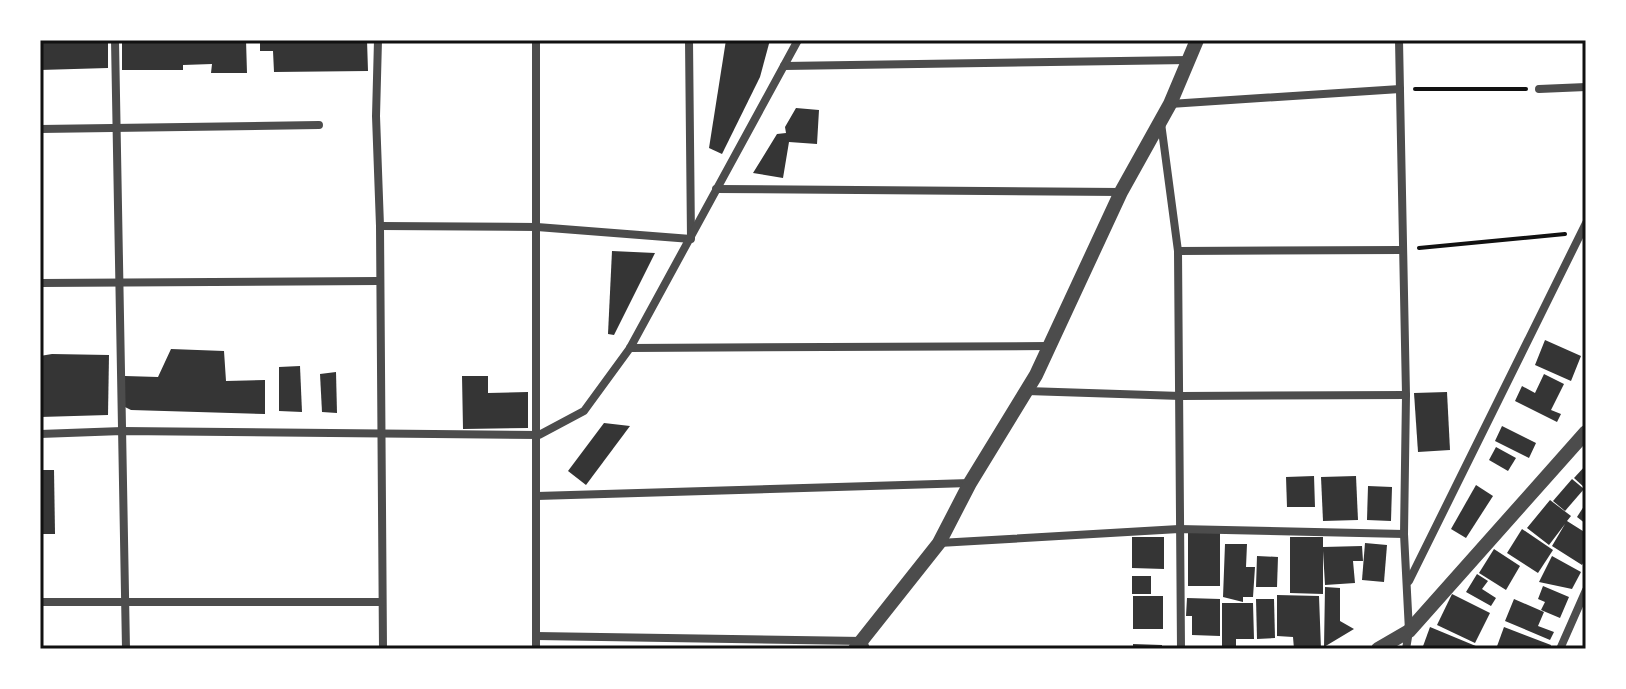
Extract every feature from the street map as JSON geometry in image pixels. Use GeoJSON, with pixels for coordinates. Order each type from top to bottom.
{"type":"FeatureCollection","features":[{"type":"Feature","properties":{"kind":"street"},"geometry":{"type":"LineString","coordinates":[[115,40],[126,649]]}},
{"type":"Feature","properties":{"kind":"street"},"geometry":{"type":"LineString","coordinates":[[378,40],[376,116],[380,226],[383,649]]}},
{"type":"Feature","properties":{"kind":"street"},"geometry":{"type":"LineString","coordinates":[[536,40],[539,435],[536,649]]}},
{"type":"Feature","properties":{"kind":"street"},"geometry":{"type":"LineString","coordinates":[[689,40],[691,239]]}},
{"type":"Feature","properties":{"kind":"street"},"geometry":{"type":"LineString","coordinates":[[40,434],[122,431],[539,435],[584,411],[630,348],[798,40]]}},
{"type":"Feature","properties":{"kind":"street"},"geometry":{"type":"LineString","coordinates":[[536,636],[861,646],[939,543],[970,483],[1027,391],[1121,192],[1170,104],[1197,40]]}},
{"type":"Feature","properties":{"kind":"street"},"geometry":{"type":"LineString","coordinates":[[1399,40],[1406,395],[1404,534],[1409,631],[1406,649]]}},
{"type":"Feature","properties":{"kind":"street"},"geometry":{"type":"LineString","coordinates":[[784,66],[1189,60]]}},
{"type":"Feature","properties":{"kind":"street"},"geometry":{"type":"LineString","coordinates":[[1539,89],[1586,87]]}},
{"type":"Feature","properties":{"kind":"street"},"geometry":{"type":"LineString","coordinates":[[1170,104],[1400,89]]}},
{"type":"Feature","properties":{"kind":"street"},"geometry":{"type":"LineString","coordinates":[[1160,118],[1178,251],[1181,649]]}},
{"type":"Feature","properties":{"kind":"street"},"geometry":{"type":"LineString","coordinates":[[40,129],[319,125]]}},
{"type":"Feature","properties":{"kind":"street"},"geometry":{"type":"LineString","coordinates":[[716,189],[1121,192]]}},
{"type":"Feature","properties":{"kind":"street"},"geometry":{"type":"LineString","coordinates":[[1408,582],[1586,223]]}},
{"type":"Feature","properties":{"kind":"street"},"geometry":{"type":"LineString","coordinates":[[380,226],[537,227],[691,239]]}},
{"type":"Feature","properties":{"kind":"street"},"geometry":{"type":"LineString","coordinates":[[1178,251],[1401,250]]}},
{"type":"Feature","properties":{"kind":"street"},"geometry":{"type":"LineString","coordinates":[[40,283],[379,281]]}},
{"type":"Feature","properties":{"kind":"street"},"geometry":{"type":"LineString","coordinates":[[630,348],[1049,346]]}},
{"type":"Feature","properties":{"kind":"street"},"geometry":{"type":"LineString","coordinates":[[1027,391],[1181,396],[1406,395]]}},
{"type":"Feature","properties":{"kind":"street"},"geometry":{"type":"LineString","coordinates":[[1378,649],[1409,631],[1586,432]]}},
{"type":"Feature","properties":{"kind":"street"},"geometry":{"type":"LineString","coordinates":[[537,496],[970,483]]}},
{"type":"Feature","properties":{"kind":"street"},"geometry":{"type":"LineString","coordinates":[[939,543],[1179,529],[1404,534]]}},
{"type":"Feature","properties":{"kind":"street"},"geometry":{"type":"LineString","coordinates":[[1560,649],[1586,590]]}},
{"type":"Feature","properties":{"kind":"street"},"geometry":{"type":"LineString","coordinates":[[40,602],[382,602]]}},
{"type":"Feature","properties":{"kind":"path"},"geometry":{"type":"LineString","coordinates":[[1400,89],[1539,89]]}},
{"type":"Feature","properties":{"kind":"path"},"geometry":{"type":"LineString","coordinates":[[1428,247],[1565,234]]}},
{"type":"Feature","properties":{"kind":"building"},"geometry":{"type":"Polygon","coordinates":[[[40,40],[108,40],[108,68],[40,70],[40,40]]]}},
{"type":"Feature","properties":{"kind":"building"},"geometry":{"type":"Polygon","coordinates":[[[122,40],[246,40],[247,73],[211,73],[212,64],[183,65],[183,70],[122,70],[122,40]]]}},
{"type":"Feature","properties":{"kind":"building"},"geometry":{"type":"Polygon","coordinates":[[[260,40],[367,40],[368,71],[274,72],[273,51],[260,51],[260,40]]]}},
{"type":"Feature","properties":{"kind":"building"},"geometry":{"type":"Polygon","coordinates":[[[726,40],[770,40],[760,77],[722,154],[709,148],[726,40]]]}},
{"type":"Feature","properties":{"kind":"building"},"geometry":{"type":"Polygon","coordinates":[[[796,108],[819,110],[817,144],[789,142],[783,178],[753,173],[777,134],[786,133],[785,127],[796,108]]]}},
{"type":"Feature","properties":{"kind":"building"},"geometry":{"type":"Polygon","coordinates":[[[612,251],[655,253],[614,335],[608,334],[612,251]]]}},
{"type":"Feature","properties":{"kind":"building"},"geometry":{"type":"Polygon","coordinates":[[[1545,340],[1581,356],[1571,381],[1535,365],[1545,340]]]}},
{"type":"Feature","properties":{"kind":"building"},"geometry":{"type":"Polygon","coordinates":[[[171,349],[224,351],[226,381],[265,380],[265,414],[131,410],[125,407],[125,376],[158,377],[171,349]]]}},
{"type":"Feature","properties":{"kind":"building"},"geometry":{"type":"Polygon","coordinates":[[[109,355],[108,415],[40,417],[40,356],[109,355]]]}},
{"type":"Feature","properties":{"kind":"building"},"geometry":{"type":"Polygon","coordinates":[[[300,366],[302,412],[279,411],[279,367],[300,366]]]}},
{"type":"Feature","properties":{"kind":"building"},"geometry":{"type":"Polygon","coordinates":[[[336,372],[337,413],[322,412],[320,374],[336,372]]]}},
{"type":"Feature","properties":{"kind":"building"},"geometry":{"type":"Polygon","coordinates":[[[1544,374],[1564,384],[1551,410],[1561,414],[1557,422],[1515,401],[1522,386],[1535,393],[1544,374]]]}},
{"type":"Feature","properties":{"kind":"building"},"geometry":{"type":"Polygon","coordinates":[[[462,376],[488,376],[488,393],[528,392],[528,428],[463,429],[462,376]]]}},
{"type":"Feature","properties":{"kind":"building"},"geometry":{"type":"Polygon","coordinates":[[[1447,392],[1450,450],[1418,452],[1414,393],[1447,392]]]}},
{"type":"Feature","properties":{"kind":"building"},"geometry":{"type":"Polygon","coordinates":[[[604,423],[630,426],[586,485],[568,471],[604,423]]]}},
{"type":"Feature","properties":{"kind":"building"},"geometry":{"type":"Polygon","coordinates":[[[1502,426],[1536,443],[1529,458],[1495,441],[1502,426]]]}},
{"type":"Feature","properties":{"kind":"building"},"geometry":{"type":"Polygon","coordinates":[[[1496,447],[1516,458],[1508,471],[1489,460],[1496,447]]]}},
{"type":"Feature","properties":{"kind":"building"},"geometry":{"type":"Polygon","coordinates":[[[1586,465],[1586,489],[1574,478],[1586,465]]]}},
{"type":"Feature","properties":{"kind":"building"},"geometry":{"type":"Polygon","coordinates":[[[40,470],[54,470],[55,534],[40,534],[40,470]]]}},
{"type":"Feature","properties":{"kind":"building"},"geometry":{"type":"Polygon","coordinates":[[[1314,476],[1315,507],[1287,507],[1286,477],[1314,476]]]}},
{"type":"Feature","properties":{"kind":"building"},"geometry":{"type":"Polygon","coordinates":[[[1356,476],[1358,520],[1323,521],[1321,477],[1356,476]]]}},
{"type":"Feature","properties":{"kind":"building"},"geometry":{"type":"Polygon","coordinates":[[[1572,479],[1584,489],[1565,511],[1553,501],[1572,479]]]}},
{"type":"Feature","properties":{"kind":"building"},"geometry":{"type":"Polygon","coordinates":[[[1476,485],[1493,496],[1466,538],[1451,529],[1476,485]]]}},
{"type":"Feature","properties":{"kind":"building"},"geometry":{"type":"Polygon","coordinates":[[[1368,486],[1392,487],[1391,521],[1367,520],[1368,486]]]}},
{"type":"Feature","properties":{"kind":"building"},"geometry":{"type":"Polygon","coordinates":[[[1550,500],[1571,516],[1567,521],[1586,533],[1586,558],[1582,565],[1552,546],[1565,524],[1549,545],[1527,528],[1550,500]]]}},
{"type":"Feature","properties":{"kind":"building"},"geometry":{"type":"Polygon","coordinates":[[[1586,503],[1586,524],[1577,517],[1586,503]]]}},
{"type":"Feature","properties":{"kind":"building"},"geometry":{"type":"Polygon","coordinates":[[[1522,529],[1553,550],[1538,573],[1507,553],[1522,529]]]}},
{"type":"Feature","properties":{"kind":"building"},"geometry":{"type":"Polygon","coordinates":[[[1188,533],[1220,533],[1220,586],[1188,586],[1188,533]]]}},
{"type":"Feature","properties":{"kind":"building"},"geometry":{"type":"Polygon","coordinates":[[[1132,537],[1164,537],[1164,569],[1132,568],[1132,537]]]}},
{"type":"Feature","properties":{"kind":"building"},"geometry":{"type":"Polygon","coordinates":[[[1290,537],[1323,537],[1323,547],[1362,546],[1363,561],[1353,561],[1355,583],[1325,585],[1323,551],[1323,594],[1290,593],[1290,537]]]}},
{"type":"Feature","properties":{"kind":"building"},"geometry":{"type":"Polygon","coordinates":[[[1365,543],[1387,545],[1384,582],[1362,580],[1365,543]]]}},
{"type":"Feature","properties":{"kind":"building"},"geometry":{"type":"Polygon","coordinates":[[[1225,544],[1247,544],[1246,567],[1255,567],[1253,597],[1243,597],[1243,602],[1223,597],[1225,544]]]}},
{"type":"Feature","properties":{"kind":"building"},"geometry":{"type":"Polygon","coordinates":[[[1494,549],[1520,566],[1506,590],[1479,573],[1494,549]]]}},
{"type":"Feature","properties":{"kind":"building"},"geometry":{"type":"Polygon","coordinates":[[[1257,556],[1278,557],[1277,587],[1256,587],[1257,556]]]}},
{"type":"Feature","properties":{"kind":"building"},"geometry":{"type":"Polygon","coordinates":[[[1552,556],[1581,572],[1572,589],[1539,582],[1552,556]]]}},
{"type":"Feature","properties":{"kind":"building"},"geometry":{"type":"Polygon","coordinates":[[[1477,574],[1488,581],[1482,589],[1496,598],[1491,606],[1466,592],[1477,574]]]}},
{"type":"Feature","properties":{"kind":"building"},"geometry":{"type":"Polygon","coordinates":[[[1132,576],[1151,576],[1151,594],[1132,594],[1132,576]]]}},
{"type":"Feature","properties":{"kind":"building"},"geometry":{"type":"Polygon","coordinates":[[[1543,586],[1569,597],[1560,618],[1541,610],[1545,602],[1538,599],[1543,586]]]}},
{"type":"Feature","properties":{"kind":"building"},"geometry":{"type":"Polygon","coordinates":[[[1325,587],[1340,588],[1340,621],[1354,629],[1324,647],[1325,587]]]}},
{"type":"Feature","properties":{"kind":"building"},"geometry":{"type":"Polygon","coordinates":[[[1452,594],[1490,613],[1475,643],[1437,625],[1452,594]]]}},
{"type":"Feature","properties":{"kind":"building"},"geometry":{"type":"Polygon","coordinates":[[[1277,595],[1319,596],[1321,649],[1294,649],[1293,637],[1277,636],[1277,595]]]}},
{"type":"Feature","properties":{"kind":"building"},"geometry":{"type":"Polygon","coordinates":[[[1133,596],[1163,596],[1163,629],[1133,629],[1133,596]]]}},
{"type":"Feature","properties":{"kind":"building"},"geometry":{"type":"Polygon","coordinates":[[[1187,598],[1220,599],[1220,636],[1192,635],[1192,616],[1186,616],[1187,598]]]}},
{"type":"Feature","properties":{"kind":"building"},"geometry":{"type":"Polygon","coordinates":[[[1256,599],[1274,599],[1275,638],[1257,639],[1256,599]]]}},
{"type":"Feature","properties":{"kind":"building"},"geometry":{"type":"Polygon","coordinates":[[[1514,599],[1544,612],[1538,626],[1554,632],[1550,640],[1505,621],[1514,599]]]}},
{"type":"Feature","properties":{"kind":"building"},"geometry":{"type":"Polygon","coordinates":[[[1222,603],[1253,603],[1254,639],[1236,639],[1236,649],[1222,649],[1222,603]]]}},
{"type":"Feature","properties":{"kind":"building"},"geometry":{"type":"Polygon","coordinates":[[[1430,627],[1483,649],[1422,649],[1430,627]]]}},
{"type":"Feature","properties":{"kind":"building"},"geometry":{"type":"Polygon","coordinates":[[[1504,627],[1551,645],[1550,649],[1496,649],[1504,627]]]}},
{"type":"Feature","properties":{"kind":"building"},"geometry":{"type":"Polygon","coordinates":[[[1133,644],[1162,645],[1162,649],[1133,649],[1133,644]]]}}]}
